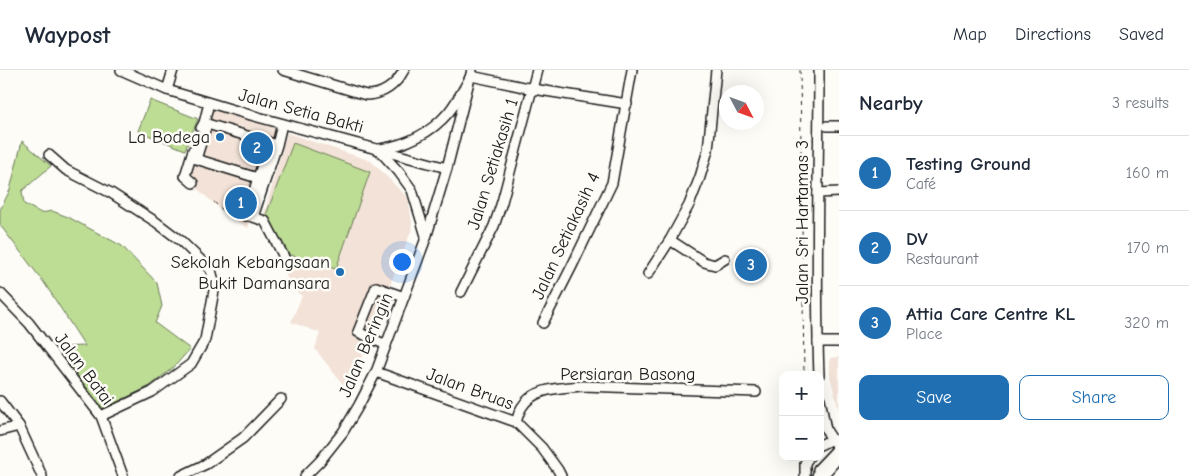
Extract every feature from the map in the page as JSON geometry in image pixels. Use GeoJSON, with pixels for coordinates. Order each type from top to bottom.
{"type":"FeatureCollection","features":[{"type":"Feature","properties":{"kind":"street","name":"Jalan Setia Bakti"},"geometry":{"type":"LineString","coordinates":[[121,70],[167,90],[209,103],[447,168]]}},
{"type":"Feature","properties":{"kind":"street"},"geometry":{"type":"LineString","coordinates":[[167,90],[173,70]]}},
{"type":"Feature","properties":{"kind":"street"},"geometry":{"type":"LineString","coordinates":[[283,70],[298,72],[358,93],[373,95],[393,85],[404,70]]}},
{"type":"Feature","properties":{"kind":"street","name":"Jalan Setiakasih 1"},"geometry":{"type":"LineString","coordinates":[[461,292],[494,226],[537,70]]}},
{"type":"Feature","properties":{"kind":"street","name":"Jalan Setiakasih 4"},"geometry":{"type":"LineString","coordinates":[[543,323],[612,183],[632,70]]}},
{"type":"Feature","properties":{"kind":"street"},"geometry":{"type":"LineString","coordinates":[[648,274],[670,240],[689,205],[700,177],[708,150],[716,70]]}},
{"type":"Feature","properties":{"kind":"street","name":"Jalan Sri Hartamas 3"},"geometry":{"type":"LineString","coordinates":[[819,70],[819,371]]}},
{"type":"Feature","properties":{"kind":"street"},"geometry":{"type":"LineString","coordinates":[[378,149],[415,139],[432,128],[448,113],[472,73],[533,89],[627,104]]}},
{"type":"Feature","properties":{"kind":"street","name":"Jalan Beringin"},"geometry":{"type":"LineString","coordinates":[[305,476],[320,461],[343,432],[376,372],[426,238],[472,73]]}},
{"type":"Feature","properties":{"kind":"street"},"geometry":{"type":"LineString","coordinates":[[209,103],[196,159],[261,179]]}},
{"type":"Feature","properties":{"kind":"street"},"geometry":{"type":"LineString","coordinates":[[205,124],[273,144]]}},
{"type":"Feature","properties":{"kind":"street"},"geometry":{"type":"LineString","coordinates":[[193,183],[185,176],[199,131],[205,124]]}},
{"type":"Feature","properties":{"kind":"street"},"geometry":{"type":"LineString","coordinates":[[282,124],[245,217],[265,221],[284,257]]}},
{"type":"Feature","properties":{"kind":"street"},"geometry":{"type":"LineString","coordinates":[[828,126],[839,126]]}},
{"type":"Feature","properties":{"kind":"street"},"geometry":{"type":"LineString","coordinates":[[378,149],[412,190],[426,238]]}},
{"type":"Feature","properties":{"kind":"street"},"geometry":{"type":"LineString","coordinates":[[49,155],[66,170],[111,192],[181,241],[211,270],[216,285],[205,340],[191,364],[152,392],[101,416]]}},
{"type":"Feature","properties":{"kind":"street"},"geometry":{"type":"LineString","coordinates":[[818,195],[839,192]]}},
{"type":"Feature","properties":{"kind":"street"},"geometry":{"type":"LineString","coordinates":[[670,240],[704,262],[715,264],[725,259]]}},
{"type":"Feature","properties":{"kind":"street"},"geometry":{"type":"LineString","coordinates":[[386,346],[358,332],[376,287],[404,297]]}},
{"type":"Feature","properties":{"kind":"street","name":"Jalan Batai"},"geometry":{"type":"LineString","coordinates":[[0,293],[30,324],[101,416],[123,476]]}},
{"type":"Feature","properties":{"kind":"street"},"geometry":{"type":"LineString","coordinates":[[818,342],[839,342]]}},
{"type":"Feature","properties":{"kind":"street","name":"Jalan Bruas"},"geometry":{"type":"LineString","coordinates":[[376,372],[516,422],[542,448],[562,476]]}},
{"type":"Feature","properties":{"kind":"street","name":"Persiaran Basong"},"geometry":{"type":"LineString","coordinates":[[516,422],[522,407],[528,399],[539,393],[557,388],[583,386],[756,392]]}},
{"type":"Feature","properties":{"kind":"street"},"geometry":{"type":"LineString","coordinates":[[181,476],[206,464],[243,438],[281,398]]}},
{"type":"Feature","properties":{"kind":"street"},"geometry":{"type":"LineString","coordinates":[[0,401],[19,426],[42,476]]}},
{"type":"Feature","properties":{"kind":"street"},"geometry":{"type":"LineString","coordinates":[[823,416],[826,430],[837,447]]}},
{"type":"Feature","properties":{"kind":"street"},"geometry":{"type":"LineString","coordinates":[[0,431],[19,426]]}},
{"type":"Feature","properties":{"kind":"street"},"geometry":{"type":"LineString","coordinates":[[824,445],[837,447]]}},
{"type":"Feature","properties":{"kind":"street"},"geometry":{"type":"LineString","coordinates":[[837,447],[818,469],[818,476],[824,474],[839,457]]}},
{"type":"Feature","properties":{"kind":"street"},"geometry":{"type":"LineString","coordinates":[[804,476],[806,461]]}},
{"type":"Feature","properties":{"kind":"path"},"geometry":{"type":"LineString","coordinates":[[800,70],[804,371]]}},
{"type":"Feature","properties":{"kind":"path"},"geometry":{"type":"LineString","coordinates":[[214,202],[228,215],[245,217]]}},
{"type":"Feature","properties":{"kind":"shaded area"},"geometry":{"type":"Polygon","coordinates":[[[207,105],[278,127],[248,228],[228,216],[183,176],[207,105]]]}},
{"type":"Feature","properties":{"kind":"shaded area","name":"Sekolah Kebangsaan Bukit Damansara"},"geometry":{"type":"Polygon","coordinates":[[[287,133],[371,161],[408,198],[412,223],[411,231],[349,392],[315,349],[320,333],[291,322],[302,296],[290,287],[280,258],[262,221],[287,133]]]}},
{"type":"Feature","properties":{"kind":"shaded area"},"geometry":{"type":"Polygon","coordinates":[[[839,357],[839,410],[830,376],[830,358],[839,357]]]}},
{"type":"Feature","properties":{"kind":"green space"},"geometry":{"type":"Polygon","coordinates":[[[150,100],[198,119],[185,150],[138,131],[150,100]]]}},
{"type":"Feature","properties":{"kind":"green space"},"geometry":{"type":"Polygon","coordinates":[[[22,141],[51,166],[22,191],[24,204],[41,213],[52,211],[68,217],[122,246],[157,283],[162,306],[155,323],[190,349],[174,367],[150,386],[103,409],[56,347],[85,346],[45,284],[0,225],[0,210],[10,190],[22,141]]]}},
{"type":"Feature","properties":{"kind":"green space"},"geometry":{"type":"Polygon","coordinates":[[[293,143],[370,172],[336,269],[284,253],[266,215],[293,143]]]}},
{"type":"Feature","properties":{"kind":"place","name":"La Bodega"},"geometry":{"type":"Point","coordinates":[220,137]}},
{"type":"Feature","properties":{"kind":"place","name":"DV"},"geometry":{"type":"Point","coordinates":[257,148]}},
{"type":"Feature","properties":{"kind":"place","name":"Testing Ground"},"geometry":{"type":"Point","coordinates":[241,203]}},
{"type":"Feature","properties":{"kind":"place","name":"Attia Care Centre KL"},"geometry":{"type":"Point","coordinates":[751,265]}},
{"type":"Feature","properties":{"kind":"place","name":"Sekolah Kebangsaan Bukit Damansara"},"geometry":{"type":"Point","coordinates":[340,272]}}]}
